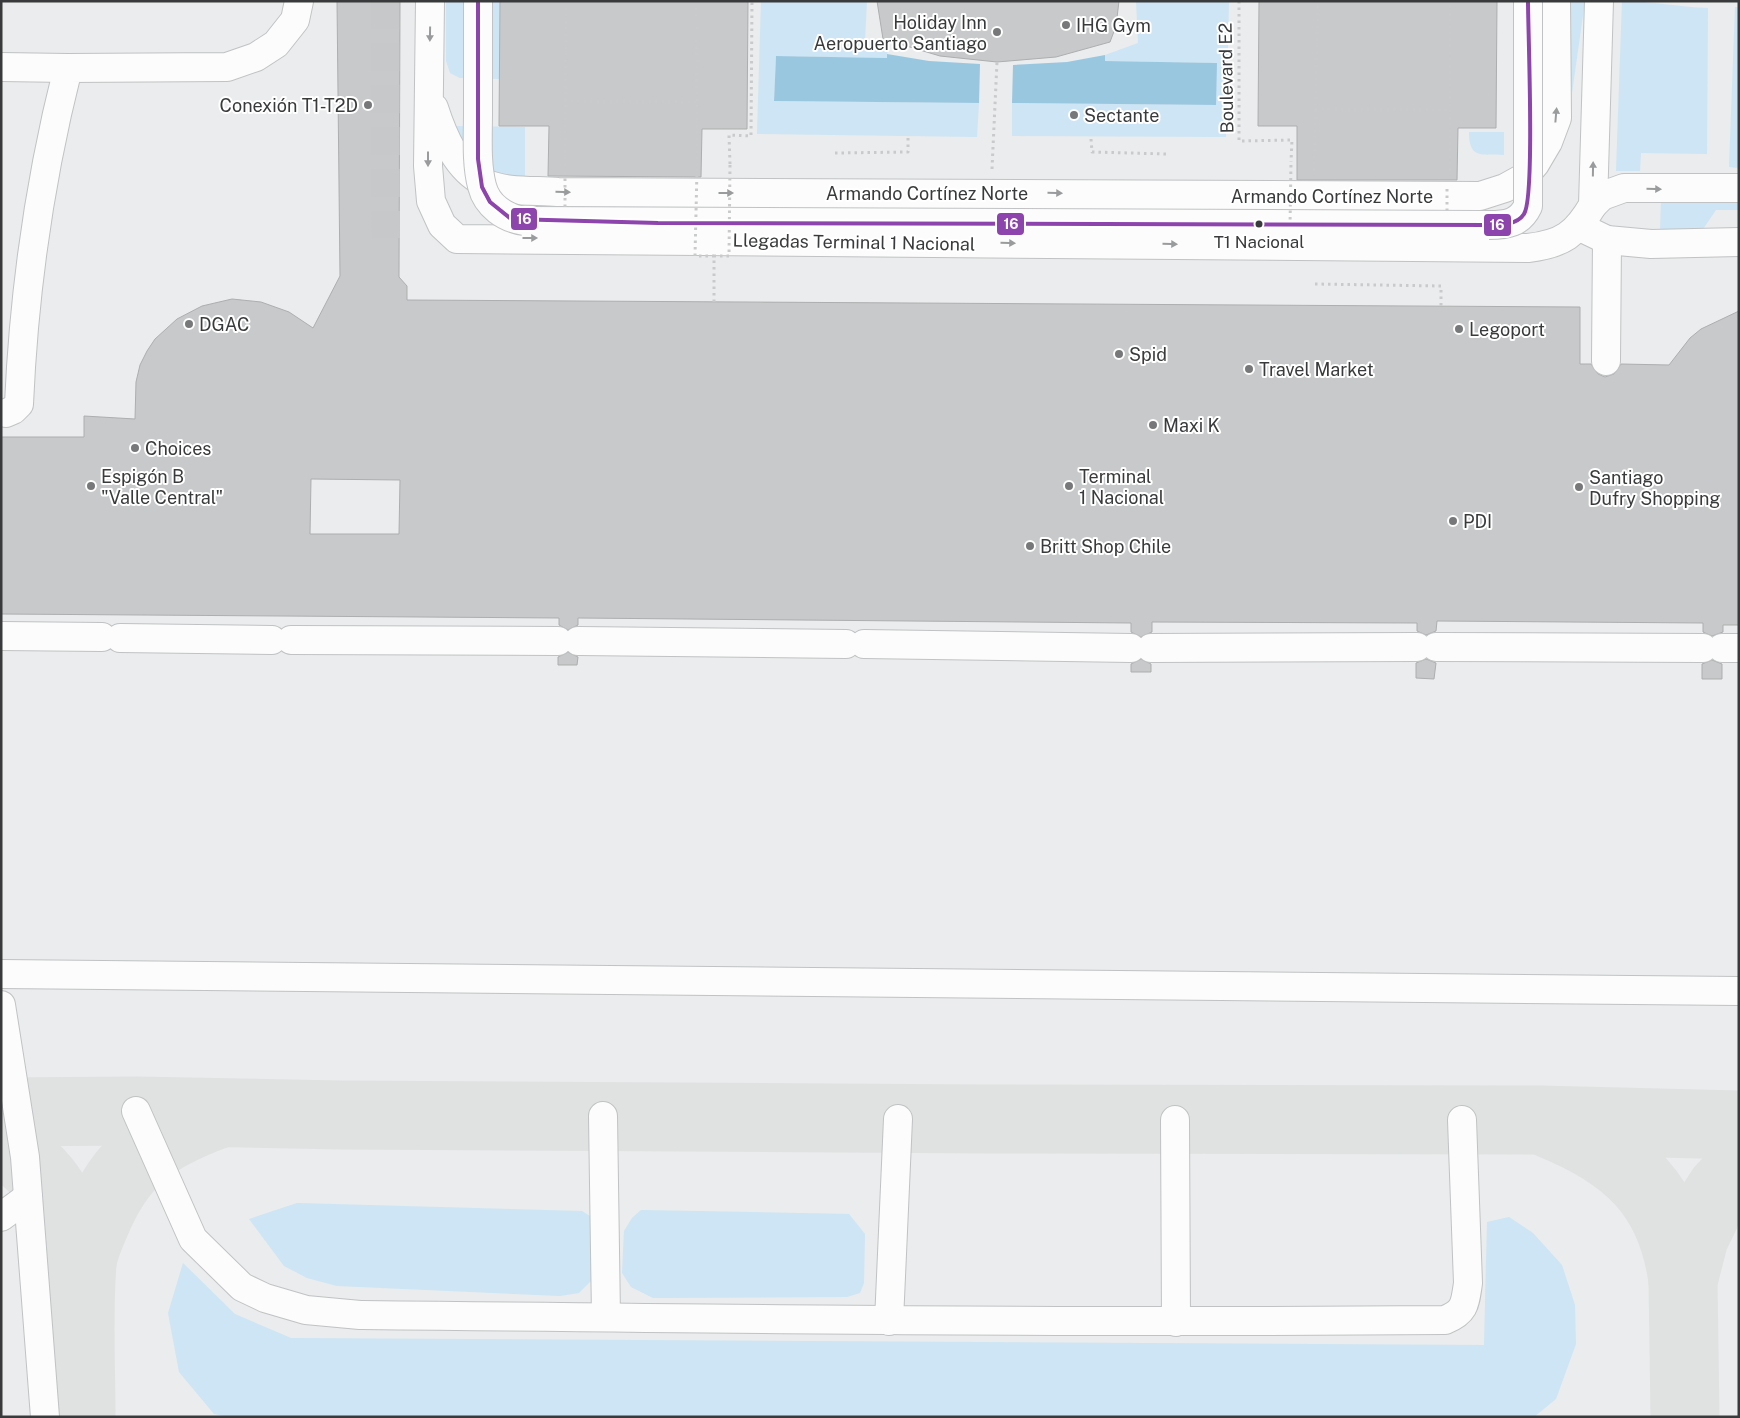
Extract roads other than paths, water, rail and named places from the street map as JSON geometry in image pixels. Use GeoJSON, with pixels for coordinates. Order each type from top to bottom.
{"type":"FeatureCollection","features":[{"type":"Feature","properties":{"kind":"main road"},"geometry":{"type":"LineString","coordinates":[[1,67],[227,67],[256,57],[276,44],[295,20],[299,1]]}},
{"type":"Feature","properties":{"kind":"main road","name":"Llegadas Terminal 1 Nacional"},"geometry":{"type":"LineString","coordinates":[[430,1],[428,166],[431,201],[442,225],[457,239],[1528,248],[1549,246],[1586,216],[1602,196],[1624,188],[1739,188]]}},
{"type":"Feature","properties":{"kind":"main road"},"geometry":{"type":"LineString","coordinates":[[478,1],[478,159],[482,187],[490,202],[511,219],[524,221],[696,223],[1290,226],[1489,225],[1518,220],[1524,215],[1528,206],[1528,1]]}},
{"type":"Feature","properties":{"kind":"main road","name":"Armando Cortínez Norte"},"geometry":{"type":"LineString","coordinates":[[429,93],[443,134],[455,156],[477,178],[486,184],[507,188],[558,192],[1480,196],[1505,188],[1522,178],[1535,164],[1548,142],[1557,118],[1556,1]]}},
{"type":"Feature","properties":{"kind":"main road"},"geometry":{"type":"LineString","coordinates":[[1598,1],[1586,216],[1608,240],[1651,244],[1739,242]]}},
{"type":"Feature","properties":{"kind":"main road"},"geometry":{"type":"LineString","coordinates":[[6,413],[14,410],[19,404],[21,351],[38,207],[51,135],[68,68]]}},
{"type":"Feature","properties":{"kind":"main road"},"geometry":{"type":"LineString","coordinates":[[1606,361],[1608,240]]}},
{"type":"Feature","properties":{"kind":"main road"},"geometry":{"type":"LineString","coordinates":[[1,636],[1141,648],[1721,648]]}},
{"type":"Feature","properties":{"kind":"main road"},"geometry":{"type":"LineString","coordinates":[[1,974],[1739,991]]}},
{"type":"Feature","properties":{"kind":"main road"},"geometry":{"type":"LineString","coordinates":[[1,1004],[25,1157],[45,1417]]}},
{"type":"Feature","properties":{"kind":"main road"},"geometry":{"type":"LineString","coordinates":[[136,1111],[193,1239],[242,1287],[265,1298],[306,1310],[360,1315],[889,1321],[1176,1322],[1444,1320],[1458,1315],[1464,1304],[1468,1283],[1462,1120]]}},
{"type":"Feature","properties":{"kind":"main road"},"geometry":{"type":"LineString","coordinates":[[603,1116],[606,1318]]}},
{"type":"Feature","properties":{"kind":"main road"},"geometry":{"type":"LineString","coordinates":[[889,1321],[898,1119]]}},
{"type":"Feature","properties":{"kind":"main road"},"geometry":{"type":"LineString","coordinates":[[1175,1120],[1176,1322]]}},
{"type":"Feature","properties":{"kind":"main road"},"geometry":{"type":"LineString","coordinates":[[1,1217],[28,1197]]}},
{"type":"Feature","properties":{"kind":"water"},"geometry":{"type":"Polygon","coordinates":[[[887,54],[929,61],[980,64],[979,103],[774,101],[776,56],[887,58],[887,54]]]}},
{"type":"Feature","properties":{"kind":"water"},"geometry":{"type":"Polygon","coordinates":[[[1105,55],[1105,61],[1217,63],[1216,105],[1012,103],[1013,65],[1067,62],[1105,55]]]}},
{"type":"Feature","properties":{"kind":"tunnel"},"geometry":{"type":"LineString","coordinates":[[385,1],[386,238]]}},
{"type":"Feature","properties":{"kind":"place","name":"IHG Gym"},"geometry":{"type":"Point","coordinates":[1066,25]}},
{"type":"Feature","properties":{"kind":"place","name":"Holiday Inn Aeropuerto Santiago"},"geometry":{"type":"Point","coordinates":[997,32]}},
{"type":"Feature","properties":{"kind":"place","name":"Conexión T1-T2D"},"geometry":{"type":"Point","coordinates":[368,105]}},
{"type":"Feature","properties":{"kind":"place","name":"Sectante"},"geometry":{"type":"Point","coordinates":[1074,115]}},
{"type":"Feature","properties":{"kind":"place","name":"T1 Nacional"},"geometry":{"type":"Point","coordinates":[1259,224]}},
{"type":"Feature","properties":{"kind":"place","name":"DGAC"},"geometry":{"type":"Point","coordinates":[189,324]}},
{"type":"Feature","properties":{"kind":"place","name":"Legoport"},"geometry":{"type":"Point","coordinates":[1459,329]}},
{"type":"Feature","properties":{"kind":"place","name":"Spid"},"geometry":{"type":"Point","coordinates":[1119,354]}},
{"type":"Feature","properties":{"kind":"place","name":"Travel Market"},"geometry":{"type":"Point","coordinates":[1249,369]}},
{"type":"Feature","properties":{"kind":"place","name":"Maxi K"},"geometry":{"type":"Point","coordinates":[1153,425]}},
{"type":"Feature","properties":{"kind":"place","name":"Choices"},"geometry":{"type":"Point","coordinates":[135,448]}},
{"type":"Feature","properties":{"kind":"place","name":"Espigón B \"Valle Central\""},"geometry":{"type":"Point","coordinates":[91,486]}},
{"type":"Feature","properties":{"kind":"place","name":"Terminal 1 Nacional"},"geometry":{"type":"Point","coordinates":[1069,486]}},
{"type":"Feature","properties":{"kind":"place","name":"Santiago Dufry Shopping"},"geometry":{"type":"Point","coordinates":[1579,487]}},
{"type":"Feature","properties":{"kind":"place","name":"PDI"},"geometry":{"type":"Point","coordinates":[1453,521]}},
{"type":"Feature","properties":{"kind":"place","name":"Britt Shop Chile"},"geometry":{"type":"Point","coordinates":[1030,546]}}]}
